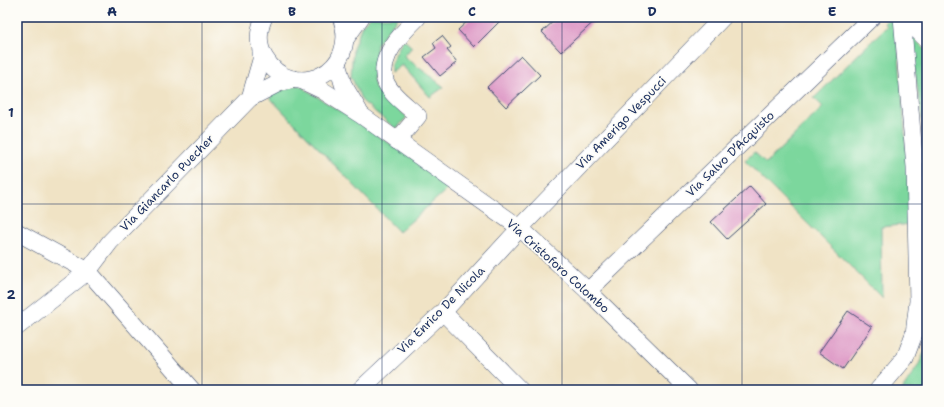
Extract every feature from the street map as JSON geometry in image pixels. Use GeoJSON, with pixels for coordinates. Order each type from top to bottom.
{"type":"FeatureCollection","features":[{"type":"Feature","properties":{"kind":"street"},"geometry":{"type":"LineString","coordinates":[[249,17],[260,44]]}},
{"type":"Feature","properties":{"kind":"street","name":"Via Giancarlo Puecher"},"geometry":{"type":"LineString","coordinates":[[250,98],[261,60],[260,25],[264,17]]}},
{"type":"Feature","properties":{"kind":"street"},"geometry":{"type":"LineString","coordinates":[[337,63],[344,51],[346,38],[345,27],[341,17]]}},
{"type":"Feature","properties":{"kind":"street"},"geometry":{"type":"LineString","coordinates":[[346,38],[361,17]]}},
{"type":"Feature","properties":{"kind":"street"},"geometry":{"type":"LineString","coordinates":[[397,141],[418,116],[389,86],[385,80],[384,67],[390,50],[405,30],[418,17]]}},
{"type":"Feature","properties":{"kind":"street","name":"Via Amerigo Vespucci"},"geometry":{"type":"LineString","coordinates":[[520,228],[723,17]]}},
{"type":"Feature","properties":{"kind":"street","name":"Via Salvo D’Acquisto"},"geometry":{"type":"LineString","coordinates":[[588,291],[872,17]]}},
{"type":"Feature","properties":{"kind":"street"},"geometry":{"type":"LineString","coordinates":[[903,17],[927,40]]}},
{"type":"Feature","properties":{"kind":"street"},"geometry":{"type":"LineString","coordinates":[[878,390],[905,358],[914,334],[918,301],[915,167],[903,17]]}},
{"type":"Feature","properties":{"kind":"street","name":"Via Cristoforo Colombo"},"geometry":{"type":"LineString","coordinates":[[260,44],[269,64],[280,74],[322,90],[361,114],[520,228],[588,291],[689,390]]}},
{"type":"Feature","properties":{"kind":"street","name":"Via Giancarlo Puecher"},"geometry":{"type":"LineString","coordinates":[[17,327],[88,271],[110,242],[250,98],[279,83],[315,78],[337,63]]}},
{"type":"Feature","properties":{"kind":"street","name":"Via Cristoforo Colombo"},"geometry":{"type":"LineString","coordinates":[[337,63],[343,84],[361,114]]}},
{"type":"Feature","properties":{"kind":"street","name":"Via Enrico De Nicola"},"geometry":{"type":"LineString","coordinates":[[362,390],[443,312],[520,228]]}},
{"type":"Feature","properties":{"kind":"street"},"geometry":{"type":"LineString","coordinates":[[17,232],[88,271],[192,390]]}},
{"type":"Feature","properties":{"kind":"street"},"geometry":{"type":"LineString","coordinates":[[443,312],[520,390]]}},
{"type":"Feature","properties":{"kind":"green space"},"geometry":{"type":"Polygon","coordinates":[[[370,17],[398,17],[377,44],[373,78],[375,88],[407,117],[396,129],[362,101],[351,76],[353,48],[362,25],[370,17]]]}},
{"type":"Feature","properties":{"kind":"green space"},"geometry":{"type":"Polygon","coordinates":[[[890,17],[896,17],[912,224],[881,227],[882,298],[745,161],[754,152],[766,163],[823,107],[814,98],[887,26],[884,23],[890,17]]]}},
{"type":"Feature","properties":{"kind":"green space"},"geometry":{"type":"Polygon","coordinates":[[[909,33],[927,51],[927,135],[924,133],[909,33]]]}},
{"type":"Feature","properties":{"kind":"green space"},"geometry":{"type":"Polygon","coordinates":[[[403,39],[412,47],[404,56],[444,87],[430,97],[402,65],[391,73],[391,63],[403,39]]]}},
{"type":"Feature","properties":{"kind":"green space"},"geometry":{"type":"Polygon","coordinates":[[[299,85],[453,184],[399,232],[271,99],[270,94],[299,85]]]}},
{"type":"Feature","properties":{"kind":"green space"},"geometry":{"type":"Polygon","coordinates":[[[927,347],[927,390],[902,390],[918,366],[927,347]]]}},
{"type":"Feature","properties":{"kind":"building"},"geometry":{"type":"Polygon","coordinates":[[[472,17],[504,17],[474,47],[458,30],[472,17]]]}},
{"type":"Feature","properties":{"kind":"building"},"geometry":{"type":"Polygon","coordinates":[[[558,17],[599,17],[561,52],[542,32],[558,17]]]}},
{"type":"Feature","properties":{"kind":"building"},"geometry":{"type":"Polygon","coordinates":[[[442,36],[451,47],[447,50],[457,62],[440,76],[424,57],[436,48],[433,43],[442,36]]]}},
{"type":"Feature","properties":{"kind":"building"},"geometry":{"type":"Polygon","coordinates":[[[521,55],[540,75],[506,107],[487,87],[521,55]]]}},
{"type":"Feature","properties":{"kind":"building"},"geometry":{"type":"Polygon","coordinates":[[[750,186],[766,204],[727,239],[711,222],[750,186]]]}},
{"type":"Feature","properties":{"kind":"building"},"geometry":{"type":"Polygon","coordinates":[[[848,311],[872,327],[843,369],[819,352],[848,311]]]}}]}
